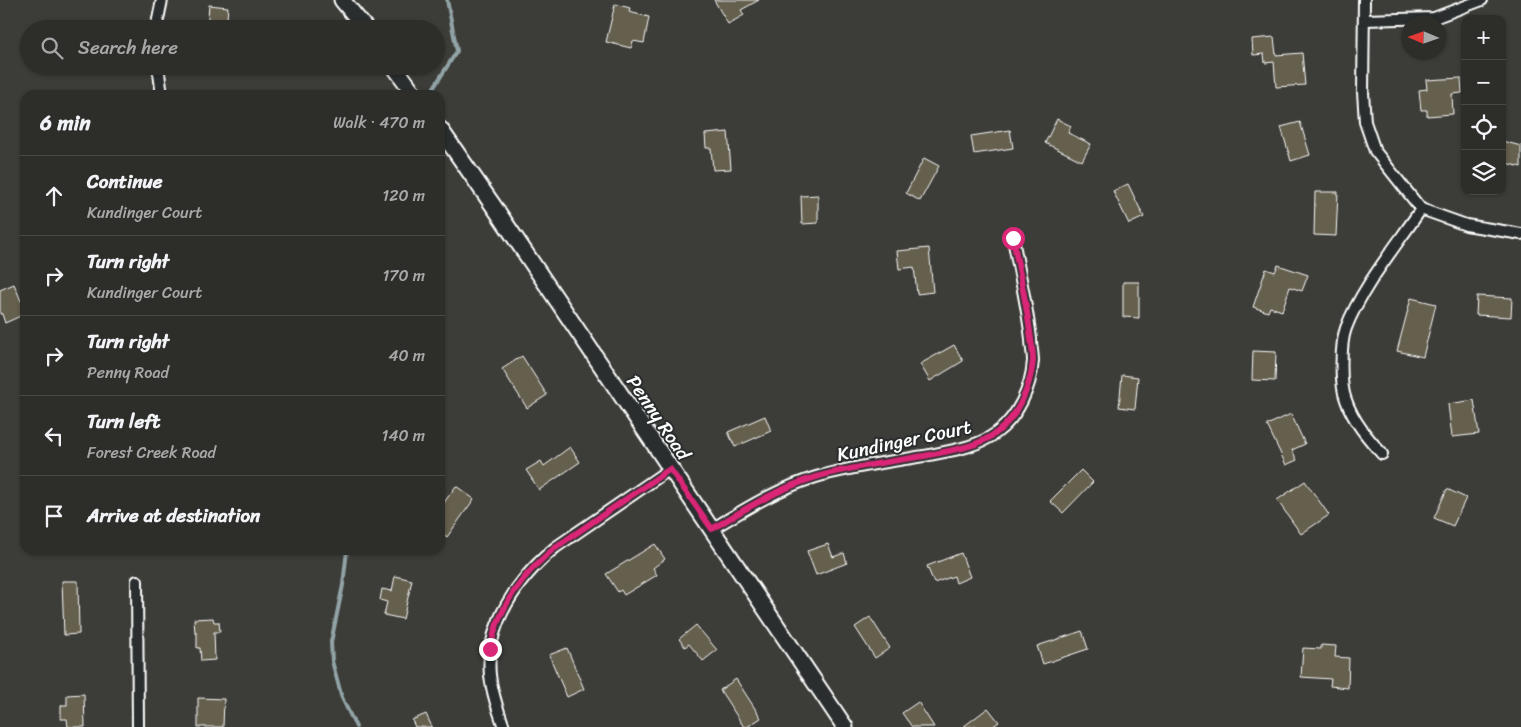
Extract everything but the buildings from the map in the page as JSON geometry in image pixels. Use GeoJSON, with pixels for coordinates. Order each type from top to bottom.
{"type":"FeatureCollection","features":[{"type":"Feature","properties":{"kind":"street"},"geometry":{"type":"LineString","coordinates":[[158,20],[162,0]]}},
{"type":"Feature","properties":{"kind":"street"},"geometry":{"type":"LineString","coordinates":[[342,0],[359,20]]}},
{"type":"Feature","properties":{"kind":"street"},"geometry":{"type":"LineString","coordinates":[[1364,0],[1363,92],[1365,122],[1375,151],[1421,209],[1466,225],[1521,234]]}},
{"type":"Feature","properties":{"kind":"street"},"geometry":{"type":"LineString","coordinates":[[1364,20],[1434,18],[1482,0]]}},
{"type":"Feature","properties":{"kind":"street"},"geometry":{"type":"LineString","coordinates":[[159,75],[161,90]]}},
{"type":"Feature","properties":{"kind":"street"},"geometry":{"type":"LineString","coordinates":[[401,75],[412,90]]}},
{"type":"Feature","properties":{"kind":"street","name":"Penny Road"},"geometry":{"type":"LineString","coordinates":[[445,136],[845,727]]}},
{"type":"Feature","properties":{"kind":"street"},"geometry":{"type":"LineString","coordinates":[[1382,454],[1360,428],[1345,400],[1341,367],[1345,330],[1361,298],[1421,209]]}},
{"type":"Feature","properties":{"kind":"street","name":"Kundinger Court"},"geometry":{"type":"LineString","coordinates":[[712,529],[779,491],[815,477],[955,450],[982,441],[995,434],[1005,425],[1014,415],[1027,389],[1033,360],[1029,320],[1013,238]]}},
{"type":"Feature","properties":{"kind":"street"},"geometry":{"type":"LineString","coordinates":[[504,727],[490,674],[490,649],[497,622],[524,577],[556,547],[670,469]]}},
{"type":"Feature","properties":{"kind":"street"},"geometry":{"type":"LineString","coordinates":[[137,582],[138,727]]}},
{"type":"Feature","properties":{"kind":"waterway"},"geometry":{"type":"LineString","coordinates":[[445,70],[457,51],[447,0]]}},
{"type":"Feature","properties":{"kind":"waterway"},"geometry":{"type":"LineString","coordinates":[[432,90],[442,75]]}},
{"type":"Feature","properties":{"kind":"waterway"},"geometry":{"type":"LineString","coordinates":[[346,555],[343,585],[331,642],[332,661],[342,698],[356,727]]}},
{"type":"Feature","properties":{"kind":"route"},"geometry":{"type":"LineString","coordinates":[[490,649],[497,622],[508,602],[524,577],[538,562],[556,547],[670,469],[712,529],[779,491],[815,477],[955,450],[982,441],[995,434],[1014,415],[1021,403],[1027,389],[1033,360],[1029,320],[1013,238]]}}]}
